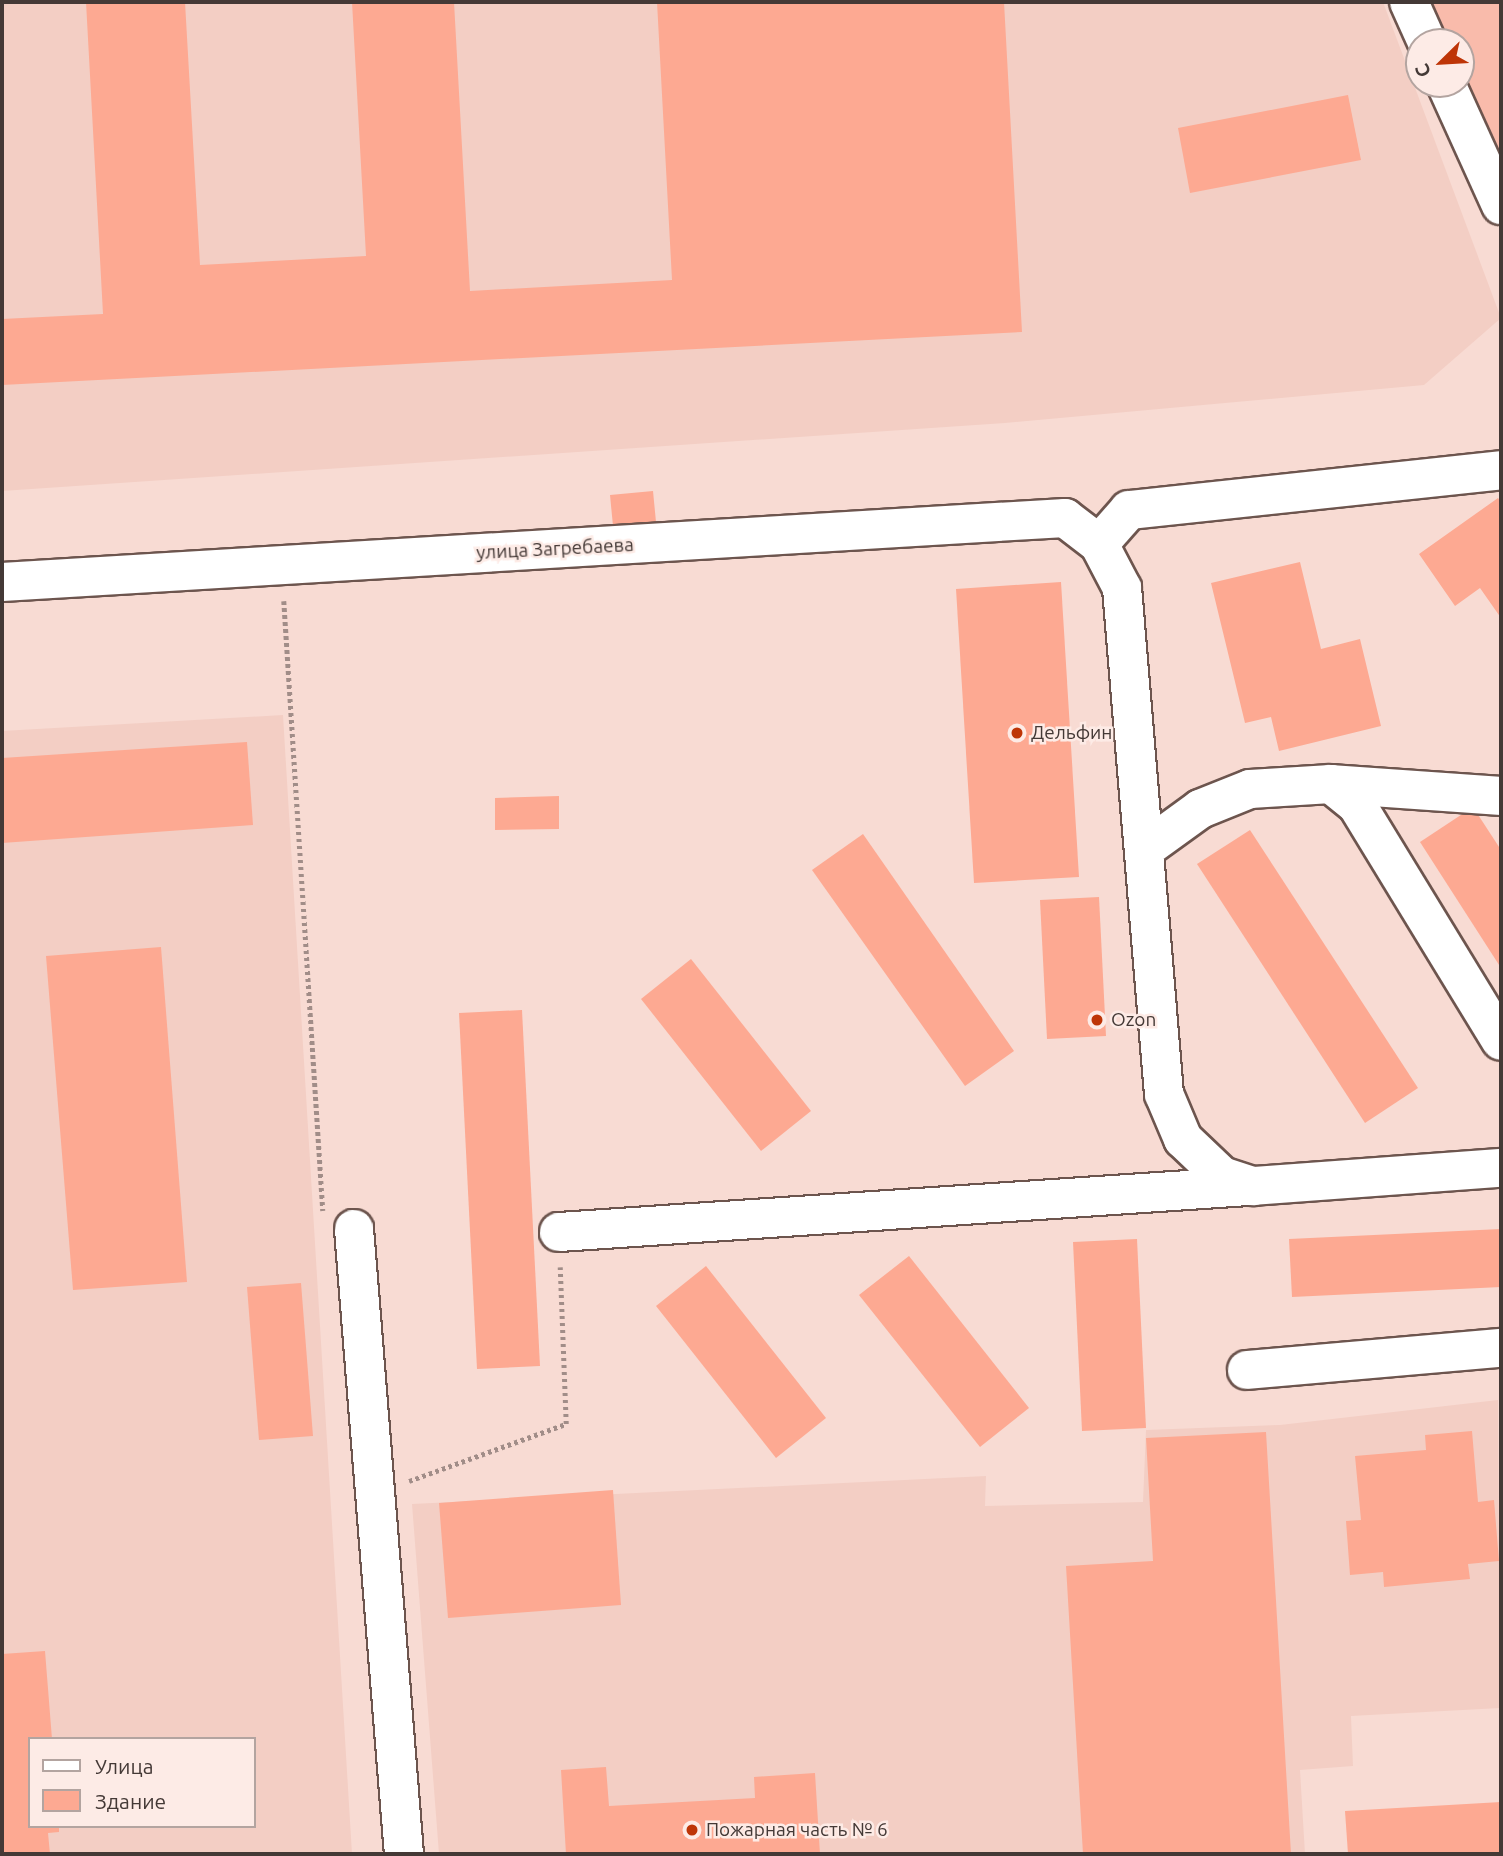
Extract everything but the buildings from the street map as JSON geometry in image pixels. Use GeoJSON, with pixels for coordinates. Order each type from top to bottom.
{"type":"FeatureCollection","features":[{"type":"Feature","properties":{"kind":"street"},"geometry":{"type":"LineString","coordinates":[[1409,2],[1421,28]]}},
{"type":"Feature","properties":{"kind":"street"},"geometry":{"type":"LineString","coordinates":[[1452,98],[1501,205]]}},
{"type":"Feature","properties":{"kind":"street"},"geometry":{"type":"LineString","coordinates":[[1253,1186],[1222,1176],[1183,1139],[1164,1094],[1122,588],[1099,544],[1129,510],[1501,470]]}},
{"type":"Feature","properties":{"kind":"street","name":"улица Загребаева"},"geometry":{"type":"LineString","coordinates":[[2,583],[1065,518],[1099,544]]}},
{"type":"Feature","properties":{"kind":"street"},"geometry":{"type":"LineString","coordinates":[[1145,849],[1200,809],[1250,789],[1331,784],[1501,796]]}},
{"type":"Feature","properties":{"kind":"street"},"geometry":{"type":"LineString","coordinates":[[1331,784],[1357,805],[1501,1041]]}},
{"type":"Feature","properties":{"kind":"street"},"geometry":{"type":"LineString","coordinates":[[559,1232],[1501,1168]]}},
{"type":"Feature","properties":{"kind":"street"},"geometry":{"type":"LineString","coordinates":[[354,1229],[379,1492],[404,1854]]}},
{"type":"Feature","properties":{"kind":"street"},"geometry":{"type":"LineString","coordinates":[[1247,1370],[1501,1348]]}},
{"type":"Feature","properties":{"kind":"path"},"geometry":{"type":"LineString","coordinates":[[282,565],[324,1228],[354,1229]]}},
{"type":"Feature","properties":{"kind":"path"},"geometry":{"type":"LineString","coordinates":[[379,1492],[566,1424],[559,1232]]}},
{"type":"Feature","properties":{"kind":"shaded area"},"geometry":{"type":"Polygon","coordinates":[[[2,2],[1383,2],[1405,61],[1405,98],[1419,98],[1501,318],[1424,385],[1005,423],[2,491],[2,2]]]}},
{"type":"Feature","properties":{"kind":"shaded area"},"geometry":{"type":"Polygon","coordinates":[[[1429,2],[1501,2],[1501,164],[1472,98],[1475,98],[1475,28],[1441,28],[1429,2]]]}},
{"type":"Feature","properties":{"kind":"shaded area"},"geometry":{"type":"Polygon","coordinates":[[[283,715],[352,1854],[2,1854],[2,731],[283,715]]]}},
{"type":"Feature","properties":{"kind":"shaded area"},"geometry":{"type":"Polygon","coordinates":[[[1498,1400],[1500,1708],[1351,1716],[1353,1766],[1300,1770],[1305,1854],[439,1854],[412,1504],[986,1476],[985,1506],[1143,1502],[1146,1430],[1280,1425],[1498,1400]]]}},
{"type":"Feature","properties":{"kind":"place","name":"Дельфин"},"geometry":{"type":"Point","coordinates":[1017,733]}},
{"type":"Feature","properties":{"kind":"place","name":"Ozon"},"geometry":{"type":"Point","coordinates":[1097,1020]}},
{"type":"Feature","properties":{"kind":"place","name":"Пожарная часть № 6"},"geometry":{"type":"Point","coordinates":[692,1830]}}]}
